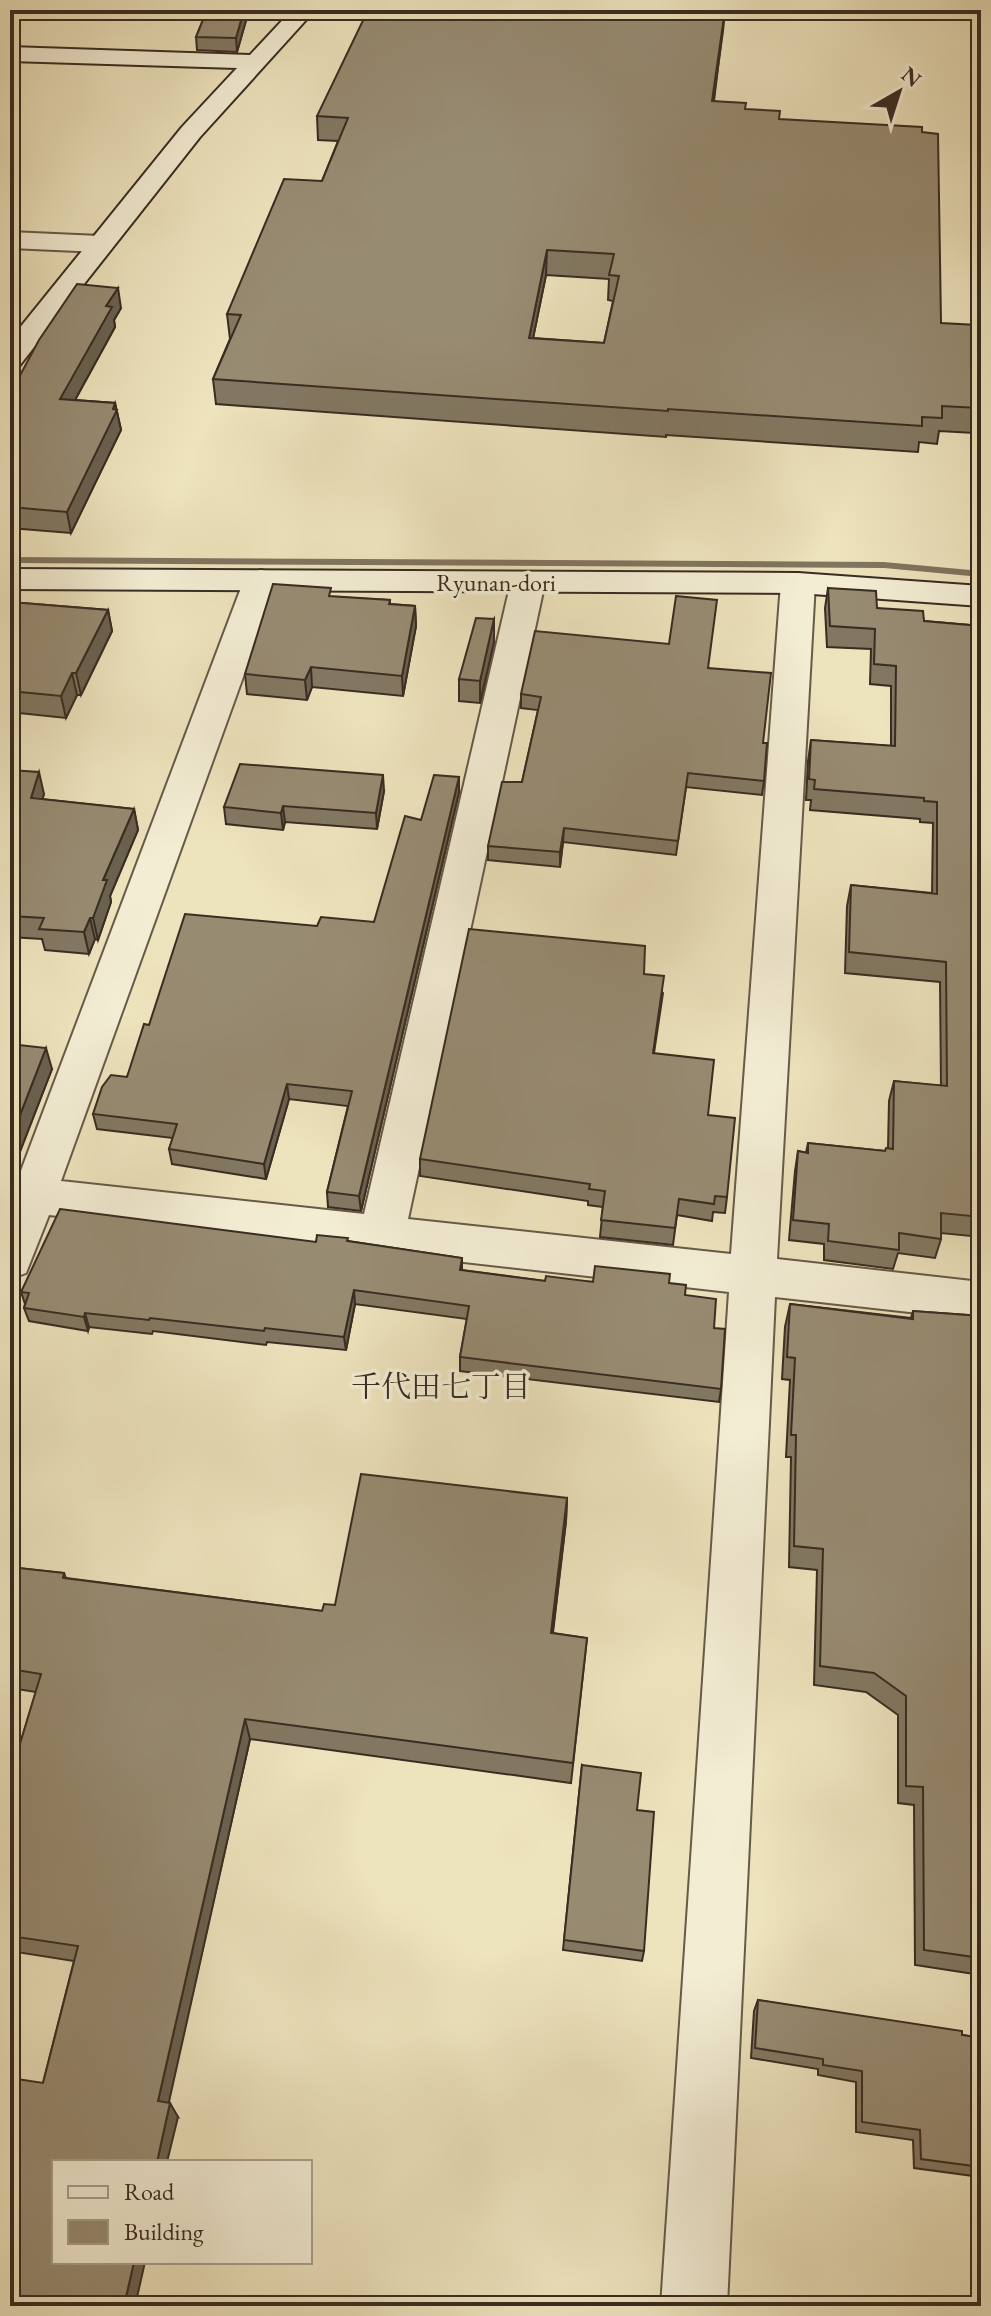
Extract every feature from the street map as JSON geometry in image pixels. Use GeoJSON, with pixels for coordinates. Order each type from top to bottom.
{"type":"FeatureCollection","features":[{"type":"Feature","properties":{"kind":"street"},"geometry":{"type":"LineString","coordinates":[[10,359],[191,132],[304,10]]}},
{"type":"Feature","properties":{"kind":"street"},"geometry":{"type":"LineString","coordinates":[[10,54],[256,62]]}},
{"type":"Feature","properties":{"kind":"street"},"geometry":{"type":"LineString","coordinates":[[10,240],[100,244]]}},
{"type":"Feature","properties":{"kind":"street","name":"Ryunan-dori"},"geometry":{"type":"LineString","coordinates":[[10,579],[798,583],[981,596]]}},
{"type":"Feature","properties":{"kind":"street"},"geometry":{"type":"LineString","coordinates":[[10,1260],[22,1194],[261,580]]}},
{"type":"Feature","properties":{"kind":"street"},"geometry":{"type":"LineString","coordinates":[[382,1234],[528,582]]}},
{"type":"Feature","properties":{"kind":"street"},"geometry":{"type":"LineString","coordinates":[[694,2306],[753,1276],[798,583]]}},
{"type":"Feature","properties":{"kind":"street"},"geometry":{"type":"LineString","coordinates":[[22,1194],[981,1301]]}},
{"type":"Feature","properties":{"kind":"building"},"geometry":{"type":"Polygon","coordinates":[[[207,10],[244,10],[236,38],[196,37],[207,10]]]}},
{"type":"Feature","properties":{"kind":"building"},"geometry":{"type":"Polygon","coordinates":[[[368,10],[725,10],[712,101],[746,103],[745,109],[780,111],[779,119],[922,127],[922,132],[938,134],[941,323],[977,325],[978,359],[972,359],[979,408],[942,406],[942,418],[922,417],[922,426],[213,379],[241,315],[227,314],[284,179],[322,181],[348,118],[317,116],[368,10]],[[547,250],[529,338],[604,343],[619,276],[609,275],[614,254],[547,250]]]}},
{"type":"Feature","properties":{"kind":"building"},"geometry":{"type":"Polygon","coordinates":[[[77,284],[118,288],[106,306],[112,307],[60,399],[115,403],[113,409],[117,410],[67,512],[10,507],[10,394],[39,340],[77,284]]]}},
{"type":"Feature","properties":{"kind":"building"},"geometry":{"type":"Polygon","coordinates":[[[273,584],[331,588],[329,596],[390,600],[389,604],[415,606],[402,676],[311,667],[305,680],[245,674],[273,584]]]}},
{"type":"Feature","properties":{"kind":"building"},"geometry":{"type":"Polygon","coordinates":[[[828,588],[876,591],[877,608],[923,611],[924,621],[981,626],[981,1217],[941,1213],[941,1239],[899,1233],[899,1250],[828,1241],[829,1224],[793,1220],[798,1151],[808,1153],[808,1143],[885,1151],[886,1148],[893,1149],[894,1081],[947,1086],[946,962],[849,952],[851,885],[937,894],[937,802],[924,801],[924,798],[814,789],[815,780],[809,779],[811,740],[895,746],[896,666],[874,664],[875,629],[830,626],[828,588]]]}},
{"type":"Feature","properties":{"kind":"building"},"geometry":{"type":"Polygon","coordinates":[[[676,596],[717,600],[708,668],[771,673],[763,743],[767,743],[764,781],[688,773],[678,841],[564,828],[560,852],[488,846],[502,782],[522,782],[541,697],[521,694],[535,631],[669,644],[676,596]]]}},
{"type":"Feature","properties":{"kind":"building"},"geometry":{"type":"Polygon","coordinates":[[[10,602],[108,610],[61,696],[10,691],[10,602]]]}},
{"type":"Feature","properties":{"kind":"building"},"geometry":{"type":"Polygon","coordinates":[[[476,618],[494,619],[480,681],[459,679],[476,618]]]}},
{"type":"Feature","properties":{"kind":"building"},"geometry":{"type":"Polygon","coordinates":[[[240,764],[383,775],[376,813],[283,806],[281,813],[224,807],[240,764]]]}},
{"type":"Feature","properties":{"kind":"building"},"geometry":{"type":"Polygon","coordinates":[[[10,770],[39,772],[31,798],[134,809],[103,880],[107,880],[93,918],[90,918],[84,932],[39,929],[44,918],[10,916],[10,770]]]}},
{"type":"Feature","properties":{"kind":"building"},"geometry":{"type":"Polygon","coordinates":[[[434,775],[459,777],[359,1196],[327,1192],[352,1091],[287,1084],[264,1164],[169,1149],[177,1124],[93,1114],[102,1087],[111,1075],[127,1077],[144,1024],[149,1025],[185,914],[317,926],[321,917],[374,922],[405,816],[421,820],[434,775]]]}},
{"type":"Feature","properties":{"kind":"building"},"geometry":{"type":"Polygon","coordinates":[[[469,929],[645,946],[644,974],[664,976],[653,1053],[714,1060],[708,1115],[735,1118],[727,1197],[715,1196],[714,1204],[679,1199],[675,1228],[601,1220],[605,1191],[589,1189],[590,1184],[420,1159],[469,929]]]}},
{"type":"Feature","properties":{"kind":"building"},"geometry":{"type":"Polygon","coordinates":[[[10,1044],[46,1048],[13,1133],[10,1132],[10,1044]]]}},
{"type":"Feature","properties":{"kind":"building"},"geometry":{"type":"Polygon","coordinates":[[[60,1209],[316,1242],[317,1235],[348,1238],[347,1241],[462,1258],[460,1270],[545,1281],[546,1276],[593,1282],[595,1266],[670,1274],[669,1283],[686,1285],[685,1295],[716,1299],[714,1328],[725,1329],[721,1389],[460,1357],[469,1306],[354,1290],[344,1337],[85,1313],[84,1317],[24,1308],[29,1293],[21,1292],[60,1209]]]}},
{"type":"Feature","properties":{"kind":"building"},"geometry":{"type":"Polygon","coordinates":[[[790,1304],[913,1319],[913,1311],[981,1316],[981,1958],[924,1950],[923,1787],[906,1786],[906,1696],[874,1673],[820,1666],[823,1549],[794,1546],[796,1435],[791,1435],[795,1358],[787,1357],[790,1304]]]}},
{"type":"Feature","properties":{"kind":"building"},"geometry":{"type":"Polygon","coordinates":[[[361,1474],[567,1498],[551,1633],[587,1638],[573,1763],[245,1719],[158,2101],[170,2103],[157,2160],[52,2160],[52,2264],[134,2264],[124,2306],[10,2306],[10,2078],[43,2083],[78,1946],[10,1936],[10,1777],[41,1674],[10,1669],[10,1567],[64,1573],[63,1578],[322,1611],[324,1604],[335,1605],[361,1474]]]}},
{"type":"Feature","properties":{"kind":"building"},"geometry":{"type":"Polygon","coordinates":[[[582,1765],[641,1773],[637,1810],[654,1812],[644,1951],[564,1940],[582,1765]]]}},
{"type":"Feature","properties":{"kind":"building"},"geometry":{"type":"Polygon","coordinates":[[[758,2000],[962,2031],[962,2035],[981,2038],[981,2167],[921,2159],[920,2130],[862,2122],[862,2071],[823,2065],[823,2059],[755,2048],[758,2000]]]}},
{"type":"Feature","properties":{"kind":"waterway"},"geometry":{"type":"LineString","coordinates":[[966,10],[981,11]]}},
{"type":"Feature","properties":{"kind":"waterway"},"geometry":{"type":"LineString","coordinates":[[10,560],[884,565],[981,574]]}},
{"type":"Feature","properties":{"kind":"district","name":"千代田七丁目"},"geometry":{"type":"Point","coordinates":[441,1386]}}]}
